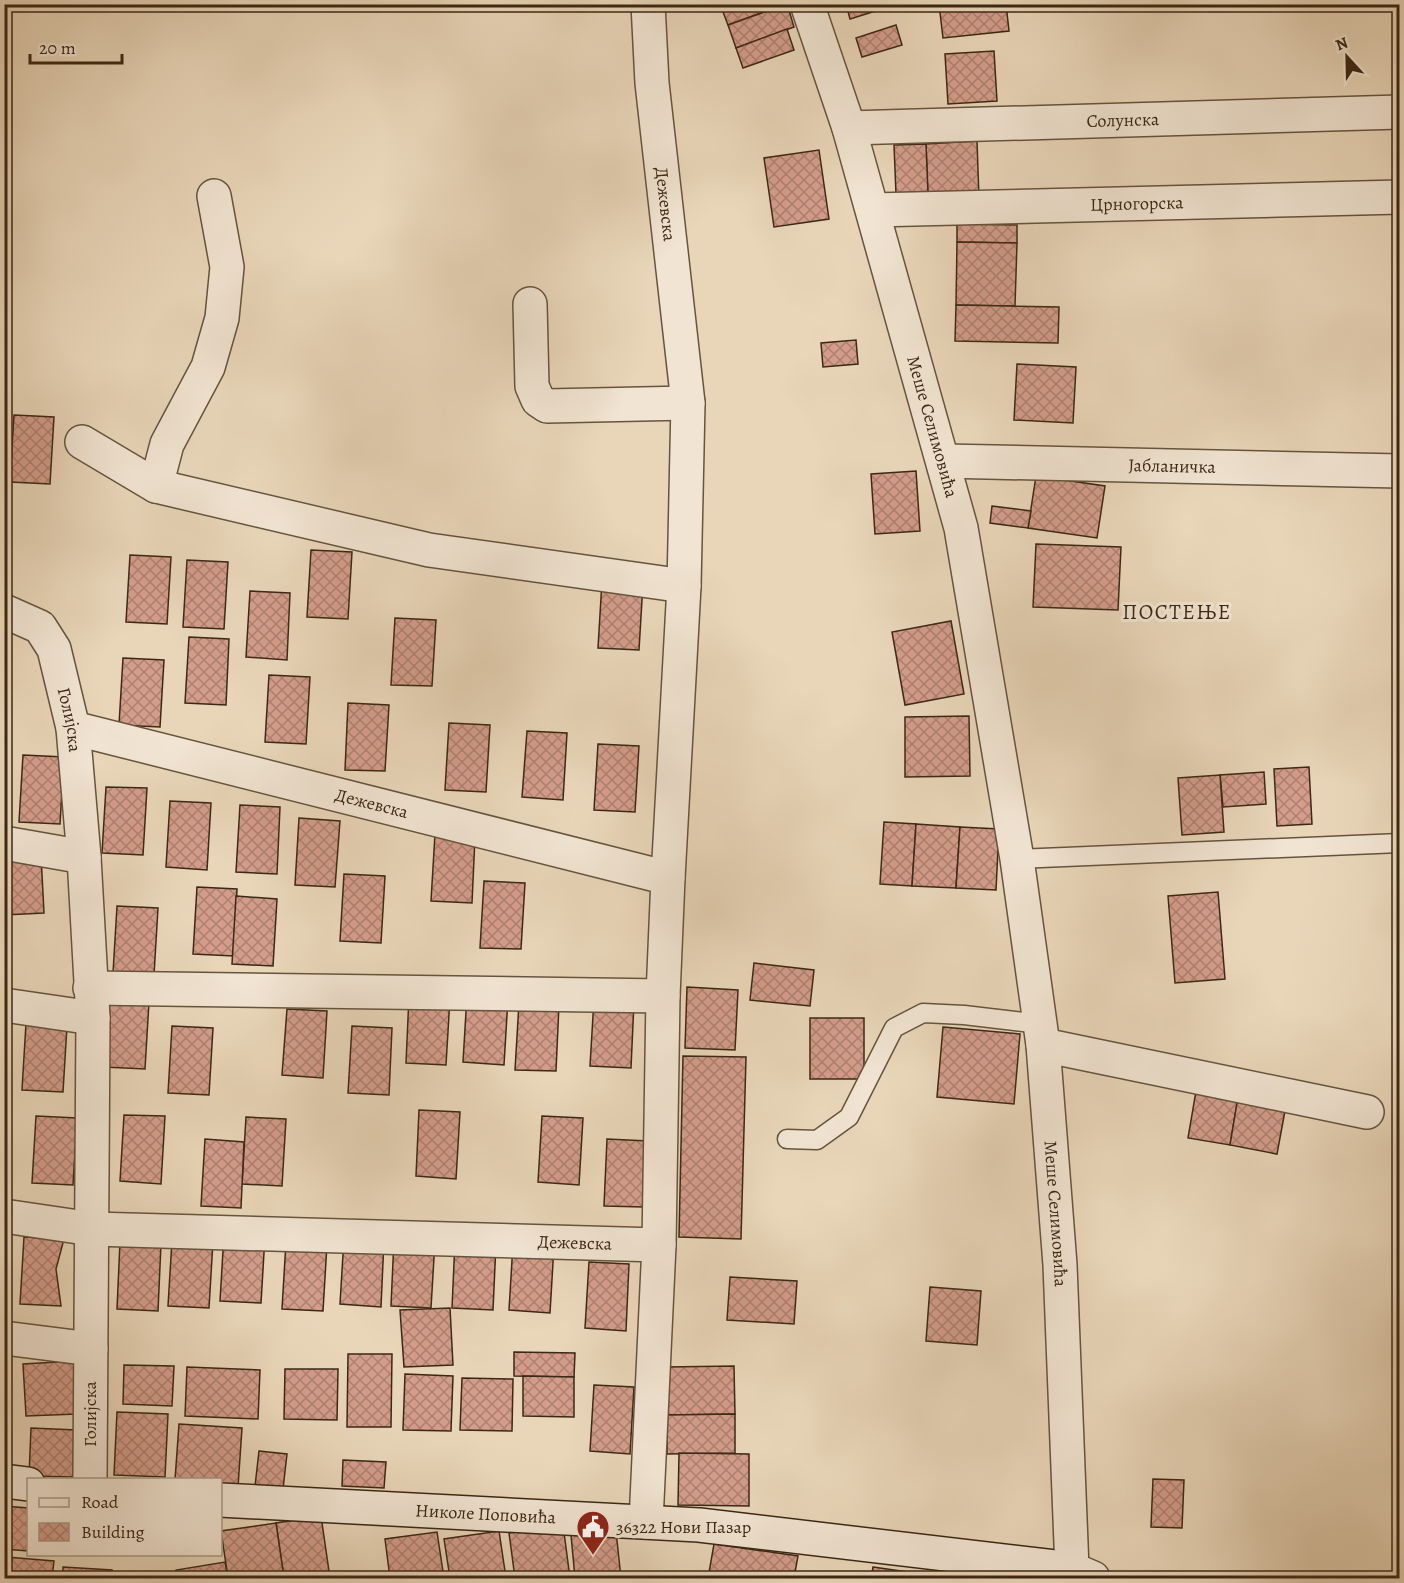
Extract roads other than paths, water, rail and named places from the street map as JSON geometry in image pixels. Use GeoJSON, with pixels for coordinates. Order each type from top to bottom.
{"type":"FeatureCollection","features":[{"type":"Feature","properties":{"kind":"street","name":"Дежевска"},"geometry":{"type":"LineString","coordinates":[[646,1522],[659,1245],[663,996],[684,586],[688,403],[652,83],[648,4]]}},
{"type":"Feature","properties":{"kind":"street","name":"Меше Селимовића"},"geometry":{"type":"LineString","coordinates":[[807,4],[849,128],[961,528],[1017,859],[1041,1035],[1060,1265],[1079,1575]]}},
{"type":"Feature","properties":{"kind":"street","name":"Солунска"},"geometry":{"type":"LineString","coordinates":[[849,128],[1400,112]]}},
{"type":"Feature","properties":{"kind":"street"},"geometry":{"type":"LineString","coordinates":[[156,486],[167,444],[208,367],[222,318],[226,267],[214,196]]}},
{"type":"Feature","properties":{"kind":"street","name":"Црногорска"},"geometry":{"type":"LineString","coordinates":[[873,210],[1400,197]]}},
{"type":"Feature","properties":{"kind":"street"},"geometry":{"type":"LineString","coordinates":[[530,304],[532,386],[538,400],[547,406],[688,403]]}},
{"type":"Feature","properties":{"kind":"street"},"geometry":{"type":"LineString","coordinates":[[82,442],[156,486],[429,550],[684,586]]}},
{"type":"Feature","properties":{"kind":"street","name":"Јабланичка"},"geometry":{"type":"LineString","coordinates":[[944,461],[1400,471]]}},
{"type":"Feature","properties":{"kind":"street","name":"Голијска"},"geometry":{"type":"LineString","coordinates":[[4,611],[40,627],[54,650],[73,728],[84,856],[91,1003],[90,1478]]}},
{"type":"Feature","properties":{"kind":"street","name":"Дежевска"},"geometry":{"type":"LineString","coordinates":[[73,728],[668,878]]}},
{"type":"Feature","properties":{"kind":"street"},"geometry":{"type":"LineString","coordinates":[[4,843],[84,856]]}},
{"type":"Feature","properties":{"kind":"street"},"geometry":{"type":"LineString","coordinates":[[4,1005],[663,996]]}},
{"type":"Feature","properties":{"kind":"street"},"geometry":{"type":"LineString","coordinates":[[1041,1035],[1367,1112]]}},
{"type":"Feature","properties":{"kind":"street"},"geometry":{"type":"LineString","coordinates":[[4,1216],[92,1229]]}},
{"type":"Feature","properties":{"kind":"street","name":"Дежевска"},"geometry":{"type":"LineString","coordinates":[[92,1229],[659,1245]]}},
{"type":"Feature","properties":{"kind":"street"},"geometry":{"type":"LineString","coordinates":[[4,1338],[91,1349]]}},
{"type":"Feature","properties":{"kind":"street"},"geometry":{"type":"LineString","coordinates":[[4,1481],[27,1484]]}},
{"type":"Feature","properties":{"kind":"street","name":"Николе Поповића"},"geometry":{"type":"LineString","coordinates":[[222,1500],[699,1525],[1079,1575]]}},
{"type":"Feature","properties":{"kind":"lane"},"geometry":{"type":"LineString","coordinates":[[1017,859],[1400,843]]}},
{"type":"Feature","properties":{"kind":"lane"},"geometry":{"type":"LineString","coordinates":[[787,1139],[817,1140],[849,1117],[894,1028],[922,1014],[964,1015],[1041,1035]]}},
{"type":"Feature","properties":{"kind":"place","name":"36322 Нови Пазар"},"geometry":{"type":"Point","coordinates":[593,1556]}},
{"type":"Feature","properties":{"kind":"district","name":"ПОСТЕЊЕ"},"geometry":{"type":"Point","coordinates":[1177,612]}}]}
